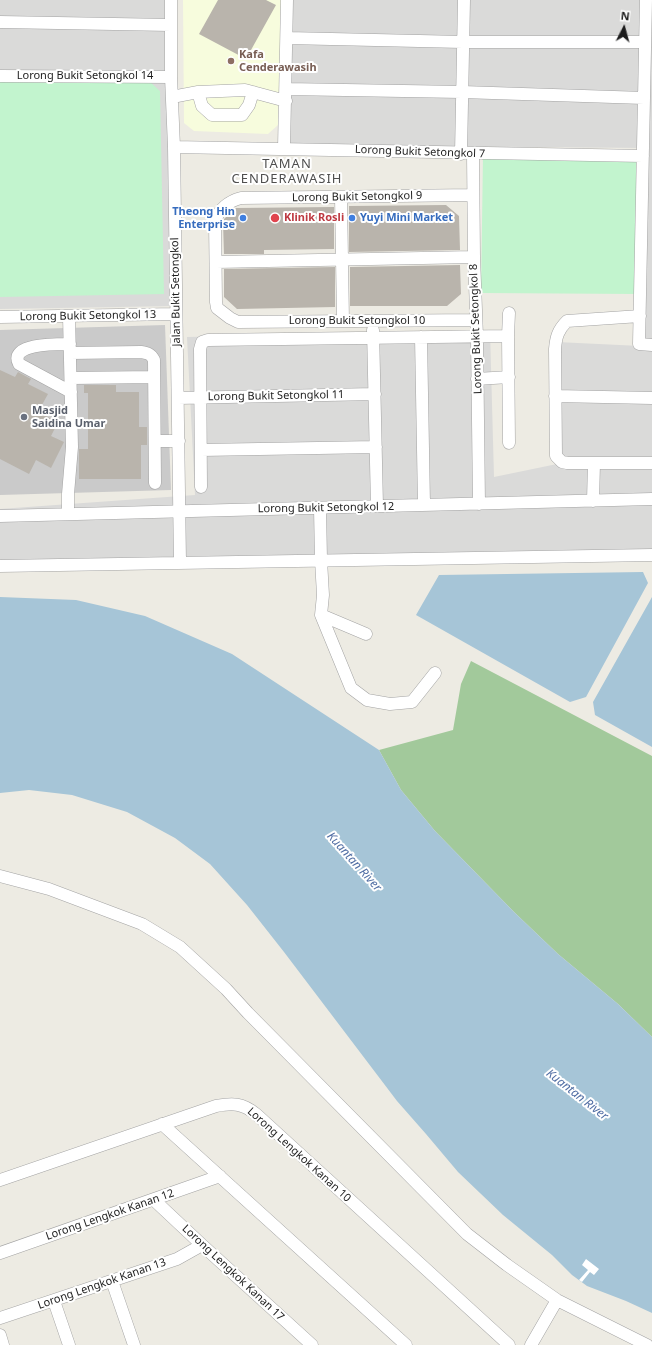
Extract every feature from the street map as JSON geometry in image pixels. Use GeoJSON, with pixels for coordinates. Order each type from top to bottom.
{"type":"FeatureCollection","features":[{"type":"Feature","properties":{"kind":"street","name":"Jalan Bukit Setongkol"},"geometry":{"type":"LineString","coordinates":[[172,0],[171,77],[174,147],[180,562]]}},
{"type":"Feature","properties":{"kind":"street"},"geometry":{"type":"LineString","coordinates":[[284,148],[287,0]]}},
{"type":"Feature","properties":{"kind":"street"},"geometry":{"type":"LineString","coordinates":[[461,154],[464,0]]}},
{"type":"Feature","properties":{"kind":"street"},"geometry":{"type":"LineString","coordinates":[[646,0],[646,100],[642,156],[646,235],[646,287],[640,316],[639,344],[652,345]]}},
{"type":"Feature","properties":{"kind":"street"},"geometry":{"type":"LineString","coordinates":[[0,22],[171,25]]}},
{"type":"Feature","properties":{"kind":"street"},"geometry":{"type":"LineString","coordinates":[[287,38],[463,42],[645,42]]}},
{"type":"Feature","properties":{"kind":"street","name":"Lorong Bukit Setongkol 14"},"geometry":{"type":"LineString","coordinates":[[0,76],[171,77]]}},
{"type":"Feature","properties":{"kind":"street"},"geometry":{"type":"LineString","coordinates":[[172,97],[198,92],[245,90],[286,95],[462,92],[646,100]]}},
{"type":"Feature","properties":{"kind":"street"},"geometry":{"type":"LineString","coordinates":[[198,92],[202,106],[212,115],[242,115],[249,104],[253,92]]}},
{"type":"Feature","properties":{"kind":"street","name":"Lorong Bukit Setongkol 7"},"geometry":{"type":"LineString","coordinates":[[174,147],[284,148],[461,154],[642,156]]}},
{"type":"Feature","properties":{"kind":"street","name":"Lorong Bukit Setongkol 8"},"geometry":{"type":"LineString","coordinates":[[473,154],[479,504]]}},
{"type":"Feature","properties":{"kind":"street","name":"Lorong Bukit Setongkol 9"},"geometry":{"type":"LineString","coordinates":[[216,262],[215,220],[217,213],[233,200],[241,198],[473,195]]}},
{"type":"Feature","properties":{"kind":"street"},"geometry":{"type":"LineString","coordinates":[[341,197],[343,321]]}},
{"type":"Feature","properties":{"kind":"street"},"geometry":{"type":"LineString","coordinates":[[216,262],[474,257]]}},
{"type":"Feature","properties":{"kind":"street","name":"Lorong Bukit Setongkol 10"},"geometry":{"type":"LineString","coordinates":[[216,262],[217,308],[238,322],[476,320]]}},
{"type":"Feature","properties":{"kind":"street"},"geometry":{"type":"LineString","coordinates":[[509,313],[509,443]]}},
{"type":"Feature","properties":{"kind":"street","name":"Lorong Bukit Setongkol 13"},"geometry":{"type":"LineString","coordinates":[[0,318],[176,314]]}},
{"type":"Feature","properties":{"kind":"street"},"geometry":{"type":"LineString","coordinates":[[68,514],[72,447],[69,316]]}},
{"type":"Feature","properties":{"kind":"street"},"geometry":{"type":"LineString","coordinates":[[640,316],[567,321],[561,327],[556,336],[556,456],[562,462],[567,463],[652,463]]}},
{"type":"Feature","properties":{"kind":"street"},"geometry":{"type":"LineString","coordinates":[[372,321],[377,506]]}},
{"type":"Feature","properties":{"kind":"street"},"geometry":{"type":"LineString","coordinates":[[201,487],[200,349],[202,342],[208,340],[508,336]]}},
{"type":"Feature","properties":{"kind":"street"},"geometry":{"type":"LineString","coordinates":[[421,337],[424,505]]}},
{"type":"Feature","properties":{"kind":"street"},"geometry":{"type":"LineString","coordinates":[[71,392],[18,364],[16,356],[20,352],[30,347],[146,353],[151,355],[154,360],[155,483]]}},
{"type":"Feature","properties":{"kind":"street"},"geometry":{"type":"LineString","coordinates":[[71,378],[154,377]]}},
{"type":"Feature","properties":{"kind":"street"},"geometry":{"type":"LineString","coordinates":[[477,378],[509,377]]}},
{"type":"Feature","properties":{"kind":"street","name":"Lorong Bukit Setongkol 11"},"geometry":{"type":"LineString","coordinates":[[178,398],[375,394]]}},
{"type":"Feature","properties":{"kind":"street"},"geometry":{"type":"LineString","coordinates":[[555,396],[652,398]]}},
{"type":"Feature","properties":{"kind":"street"},"geometry":{"type":"LineString","coordinates":[[155,441],[179,441]]}},
{"type":"Feature","properties":{"kind":"street"},"geometry":{"type":"LineString","coordinates":[[201,450],[376,447]]}},
{"type":"Feature","properties":{"kind":"street"},"geometry":{"type":"LineString","coordinates":[[593,501],[594,463]]}},
{"type":"Feature","properties":{"kind":"street","name":"Lorong Bukit Setongkol 12"},"geometry":{"type":"LineString","coordinates":[[0,516],[652,500]]}},
{"type":"Feature","properties":{"kind":"street"},"geometry":{"type":"LineString","coordinates":[[320,508],[323,595],[321,615],[351,688],[367,700],[390,704],[412,702],[435,673]]}},
{"type":"Feature","properties":{"kind":"street"},"geometry":{"type":"LineString","coordinates":[[0,566],[652,555]]}},
{"type":"Feature","properties":{"kind":"street"},"geometry":{"type":"LineString","coordinates":[[321,615],[366,634]]}},
{"type":"Feature","properties":{"kind":"street"},"geometry":{"type":"LineString","coordinates":[[0,876],[49,889],[142,924],[180,947],[226,988],[248,1014],[467,1234],[506,1265],[557,1300],[647,1345]]}},
{"type":"Feature","properties":{"kind":"street","name":"Lorong Lengkok Kanan 10"},"geometry":{"type":"LineString","coordinates":[[0,1180],[221,1105],[237,1104],[248,1108],[509,1345]]}},
{"type":"Feature","properties":{"kind":"street"},"geometry":{"type":"LineString","coordinates":[[162,1124],[406,1345]]}},
{"type":"Feature","properties":{"kind":"street","name":"Lorong Lengkok Kanan 12"},"geometry":{"type":"LineString","coordinates":[[0,1253],[220,1176]]}},
{"type":"Feature","properties":{"kind":"street","name":"Lorong Lengkok Kanan 17"},"geometry":{"type":"LineString","coordinates":[[154,1200],[312,1345]]}},
{"type":"Feature","properties":{"kind":"street","name":"Lorong Lengkok Kanan 13"},"geometry":{"type":"LineString","coordinates":[[0,1318],[177,1259],[202,1245]]}},
{"type":"Feature","properties":{"kind":"street"},"geometry":{"type":"LineString","coordinates":[[112,1281],[134,1345]]}},
{"type":"Feature","properties":{"kind":"street"},"geometry":{"type":"LineString","coordinates":[[531,1345],[557,1300]]}},
{"type":"Feature","properties":{"kind":"street"},"geometry":{"type":"LineString","coordinates":[[54,1301],[69,1345]]}},
{"type":"Feature","properties":{"kind":"street"},"geometry":{"type":"LineString","coordinates":[[0,1335],[3,1345]]}},
{"type":"Feature","properties":{"kind":"shaded area"},"geometry":{"type":"Polygon","coordinates":[[[0,0],[175,0],[176,306],[0,309],[0,0]]]}},
{"type":"Feature","properties":{"kind":"shaded area","name":"Kafa Cenderawasih"},"geometry":{"type":"Polygon","coordinates":[[[183,0],[281,0],[278,125],[268,134],[194,131],[184,123],[183,0]]]}},
{"type":"Feature","properties":{"kind":"shaded area"},"geometry":{"type":"Polygon","coordinates":[[[289,0],[652,0],[652,556],[0,564],[0,509],[195,495],[187,337],[490,331],[494,477],[557,464],[557,342],[640,346],[647,148],[286,145],[289,0]]]}},
{"type":"Feature","properties":{"kind":"shaded area"},"geometry":{"type":"Polygon","coordinates":[[[165,325],[171,490],[0,495],[0,330],[165,325]]]}},
{"type":"Feature","properties":{"kind":"green space"},"geometry":{"type":"Polygon","coordinates":[[[0,80],[148,80],[160,91],[164,294],[0,297],[0,80]]]}},
{"type":"Feature","properties":{"kind":"green space"},"geometry":{"type":"Polygon","coordinates":[[[483,155],[638,159],[637,294],[481,293],[483,155]]]}},
{"type":"Feature","properties":{"kind":"green space"},"geometry":{"type":"Polygon","coordinates":[[[471,661],[652,756],[652,1037],[618,1004],[558,954],[514,912],[435,831],[401,790],[379,750],[453,730],[461,684],[471,661]]]}},
{"type":"Feature","properties":{"kind":"water"},"geometry":{"type":"Polygon","coordinates":[[[643,572],[648,583],[586,697],[570,702],[416,615],[439,575],[643,572]]]}},
{"type":"Feature","properties":{"kind":"water","name":"Kuantan River"},"geometry":{"type":"Polygon","coordinates":[[[0,597],[76,600],[145,616],[232,654],[379,750],[401,790],[435,831],[514,912],[558,954],[618,1004],[652,1037],[652,1313],[587,1286],[572,1275],[552,1255],[503,1215],[458,1172],[397,1101],[247,905],[210,864],[175,838],[127,812],[72,795],[29,790],[0,793],[0,597]]]}},
{"type":"Feature","properties":{"kind":"water"},"geometry":{"type":"Polygon","coordinates":[[[652,597],[652,747],[595,715],[593,702],[652,597]]]}},
{"type":"Feature","properties":{"kind":"pier"},"geometry":{"type":"Polygon","coordinates":[[[586,1259],[599,1269],[594,1275],[590,1272],[582,1282],[579,1280],[588,1270],[582,1265],[586,1259]]]}},
{"type":"Feature","properties":{"kind":"building"},"geometry":{"type":"Polygon","coordinates":[[[218,0],[266,0],[276,5],[246,59],[199,34],[218,0]]]}},
{"type":"Feature","properties":{"kind":"building"},"geometry":{"type":"Polygon","coordinates":[[[446,205],[459,216],[460,250],[349,252],[349,206],[446,205]]]}},
{"type":"Feature","properties":{"kind":"building"},"geometry":{"type":"Polygon","coordinates":[[[334,207],[334,249],[264,250],[264,254],[224,254],[223,222],[224,219],[236,208],[334,207]]]}},
{"type":"Feature","properties":{"kind":"building"},"geometry":{"type":"Polygon","coordinates":[[[460,265],[461,294],[447,306],[350,306],[350,267],[460,265]]]}},
{"type":"Feature","properties":{"kind":"building"},"geometry":{"type":"Polygon","coordinates":[[[335,267],[335,307],[237,309],[224,297],[224,269],[335,267]]]}},
{"type":"Feature","properties":{"kind":"building","name":"Masjid Saidina Umar"},"geometry":{"type":"Polygon","coordinates":[[[0,370],[15,377],[18,372],[31,379],[28,384],[48,394],[38,412],[58,422],[51,436],[64,442],[51,468],[36,460],[29,474],[0,459],[0,370]]]}},
{"type":"Feature","properties":{"kind":"building"},"geometry":{"type":"Polygon","coordinates":[[[84,385],[116,385],[116,392],[139,392],[139,427],[147,427],[147,445],[141,445],[141,479],[79,479],[79,449],[88,449],[88,393],[84,393],[84,385]]]}},
{"type":"Feature","properties":{"kind":"place","name":"Kafa Cenderawasih"},"geometry":{"type":"Point","coordinates":[231,61]}},
{"type":"Feature","properties":{"kind":"place","name":"Theong Hin Enterprise"},"geometry":{"type":"Point","coordinates":[243,218]}},
{"type":"Feature","properties":{"kind":"place","name":"Klinik Rosli"},"geometry":{"type":"Point","coordinates":[275,218]}},
{"type":"Feature","properties":{"kind":"place","name":"Yuyi Mini Market"},"geometry":{"type":"Point","coordinates":[352,218]}},
{"type":"Feature","properties":{"kind":"place","name":"Masjid Saidina Umar"},"geometry":{"type":"Point","coordinates":[24,417]}},
{"type":"Feature","properties":{"kind":"district","name":"TAMAN CENDERAWASIH"},"geometry":{"type":"Point","coordinates":[287,172]}}]}
